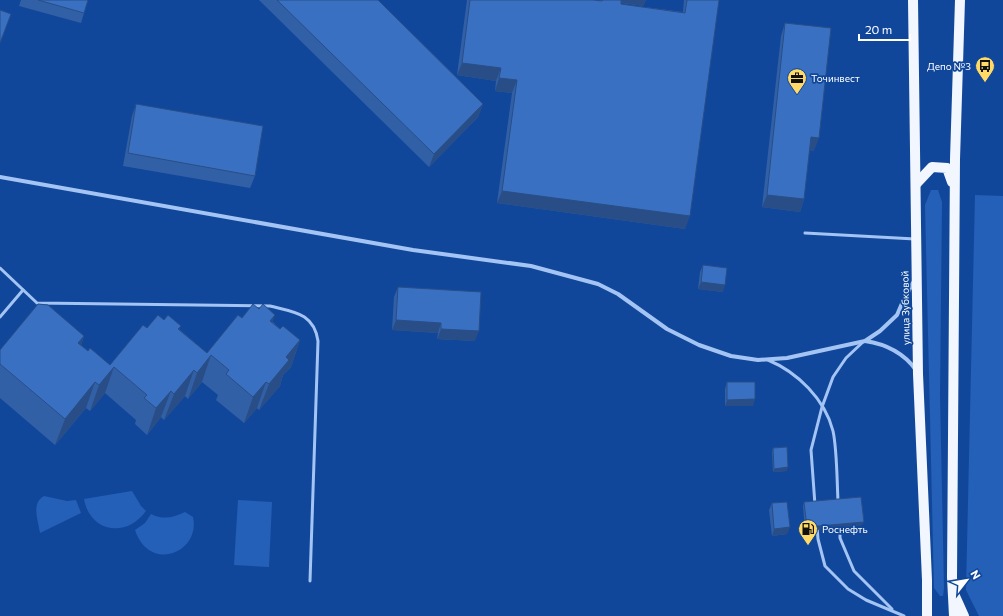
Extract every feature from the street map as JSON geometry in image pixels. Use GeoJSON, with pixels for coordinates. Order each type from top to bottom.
{"type":"FeatureCollection","features":[{"type":"Feature","properties":{"kind":"main road","name":"улица Зубковой"},"geometry":{"type":"LineString","coordinates":[[913,0],[918,374],[927,580],[926,616]]}},
{"type":"Feature","properties":{"kind":"main road"},"geometry":{"type":"LineString","coordinates":[[954,616],[955,159],[960,0]]}},
{"type":"Feature","properties":{"kind":"main road"},"geometry":{"type":"LineString","coordinates":[[916,184],[932,167],[947,168],[955,191]]}},
{"type":"Feature","properties":{"kind":"main road"},"geometry":{"type":"LineString","coordinates":[[953,592],[964,616]]}},
{"type":"Feature","properties":{"kind":"street"},"geometry":{"type":"LineString","coordinates":[[0,177],[413,250],[530,266],[598,284],[618,294],[667,329],[700,345],[731,356],[758,360],[768,360],[820,352],[865,341],[880,331],[897,315],[903,301],[917,277]]}},
{"type":"Feature","properties":{"kind":"street"},"geometry":{"type":"LineString","coordinates":[[865,341],[888,347],[898,353],[910,362],[918,374]]}},
{"type":"Feature","properties":{"kind":"lane"},"geometry":{"type":"LineString","coordinates":[[804,232],[916,239]]}},
{"type":"Feature","properties":{"kind":"lane"},"geometry":{"type":"LineString","coordinates":[[0,268],[37,303],[270,306],[296,312],[307,319],[316,332],[318,341],[310,580]]}},
{"type":"Feature","properties":{"kind":"lane"},"geometry":{"type":"LineString","coordinates":[[0,317],[23,290]]}},
{"type":"Feature","properties":{"kind":"lane"},"geometry":{"type":"LineString","coordinates":[[816,510],[812,450],[822,407],[833,377],[846,358],[858,345],[865,341]]}},
{"type":"Feature","properties":{"kind":"lane"},"geometry":{"type":"LineString","coordinates":[[768,360],[796,375],[822,407],[833,431],[838,505]]}},
{"type":"Feature","properties":{"kind":"lane"},"geometry":{"type":"LineString","coordinates":[[839,518],[840,538],[854,571],[894,611]]}},
{"type":"Feature","properties":{"kind":"lane"},"geometry":{"type":"LineString","coordinates":[[817,524],[818,539],[825,566],[848,589],[866,600],[904,616]]}},
{"type":"Feature","properties":{"kind":"shaded area"},"geometry":{"type":"Polygon","coordinates":[[[931,190],[938,190],[942,202],[940,395],[943,596],[940,596],[934,588],[925,205],[931,190]]]}},
{"type":"Feature","properties":{"kind":"shaded area"},"geometry":{"type":"Polygon","coordinates":[[[975,195],[1003,196],[1003,616],[979,616],[966,590],[975,195]]]}},
{"type":"Feature","properties":{"kind":"shaded area"},"geometry":{"type":"Polygon","coordinates":[[[132,491],[141,506],[146,511],[138,520],[120,528],[110,528],[101,525],[94,519],[88,510],[84,499],[132,491]]]}},
{"type":"Feature","properties":{"kind":"shaded area"},"geometry":{"type":"Polygon","coordinates":[[[44,496],[67,501],[76,500],[81,513],[40,533],[36,507],[40,499],[44,496]]]}},
{"type":"Feature","properties":{"kind":"shaded area"},"geometry":{"type":"Polygon","coordinates":[[[238,500],[272,502],[269,567],[234,565],[238,500]]]}},
{"type":"Feature","properties":{"kind":"shaded area"},"geometry":{"type":"Polygon","coordinates":[[[185,512],[193,517],[193,529],[189,540],[182,548],[173,553],[162,554],[152,551],[142,544],[135,530],[145,523],[151,514],[168,518],[185,512]]]}},
{"type":"Feature","properties":{"kind":"building"},"geometry":{"type":"Polygon","coordinates":[[[38,0],[88,0],[84,13],[38,0]]]}},
{"type":"Feature","properties":{"kind":"building"},"geometry":{"type":"Polygon","coordinates":[[[277,0],[378,0],[483,104],[434,154],[277,0]]]}},
{"type":"Feature","properties":{"kind":"building"},"geometry":{"type":"Polygon","coordinates":[[[470,0],[621,0],[621,4],[685,13],[687,0],[719,0],[690,216],[502,191],[517,80],[499,78],[501,68],[462,63],[470,0]]]}},
{"type":"Feature","properties":{"kind":"building"},"geometry":{"type":"Polygon","coordinates":[[[0,10],[11,14],[0,43],[0,10]]]}},
{"type":"Feature","properties":{"kind":"building","name":"Точинвест"},"geometry":{"type":"Polygon","coordinates":[[[785,23],[831,28],[819,138],[811,137],[804,199],[767,195],[785,23]]]}},
{"type":"Feature","properties":{"kind":"building"},"geometry":{"type":"Polygon","coordinates":[[[136,104],[263,126],[255,176],[128,153],[136,104]]]}},
{"type":"Feature","properties":{"kind":"building"},"geometry":{"type":"Polygon","coordinates":[[[703,265],[727,268],[725,285],[701,282],[703,265]]]}},
{"type":"Feature","properties":{"kind":"building"},"geometry":{"type":"Polygon","coordinates":[[[398,287],[481,292],[479,331],[441,329],[441,323],[396,320],[398,287]]]}},
{"type":"Feature","properties":{"kind":"building"},"geometry":{"type":"Polygon","coordinates":[[[38,304],[48,305],[84,336],[78,343],[88,351],[90,348],[110,365],[143,325],[147,328],[158,315],[164,320],[168,315],[181,326],[178,329],[207,353],[238,315],[242,318],[253,304],[259,309],[263,304],[275,315],[270,321],[280,329],[283,326],[300,340],[286,357],[289,360],[269,384],[266,382],[253,397],[226,374],[229,370],[211,355],[197,373],[194,370],[174,394],[171,391],[156,408],[144,398],[147,395],[114,367],[99,385],[95,382],[65,419],[0,364],[0,350],[38,304]]]}},
{"type":"Feature","properties":{"kind":"building"},"geometry":{"type":"Polygon","coordinates":[[[727,382],[755,382],[755,399],[727,400],[727,382]]]}},
{"type":"Feature","properties":{"kind":"building"},"geometry":{"type":"Polygon","coordinates":[[[787,447],[788,467],[774,469],[773,448],[787,447]]]}},
{"type":"Feature","properties":{"kind":"building"},"geometry":{"type":"Polygon","coordinates":[[[861,497],[864,522],[807,527],[804,502],[861,497]]]}},
{"type":"Feature","properties":{"kind":"building"},"geometry":{"type":"Polygon","coordinates":[[[787,502],[790,527],[774,529],[772,503],[787,502]]]}},
{"type":"Feature","properties":{"kind":"place","name":"Депо №3"},"geometry":{"type":"Point","coordinates":[985,83]}},
{"type":"Feature","properties":{"kind":"place","name":"Точинвест"},"geometry":{"type":"Point","coordinates":[797,95]}},
{"type":"Feature","properties":{"kind":"place","name":"Роснефть"},"geometry":{"type":"Point","coordinates":[808,546]}}]}
